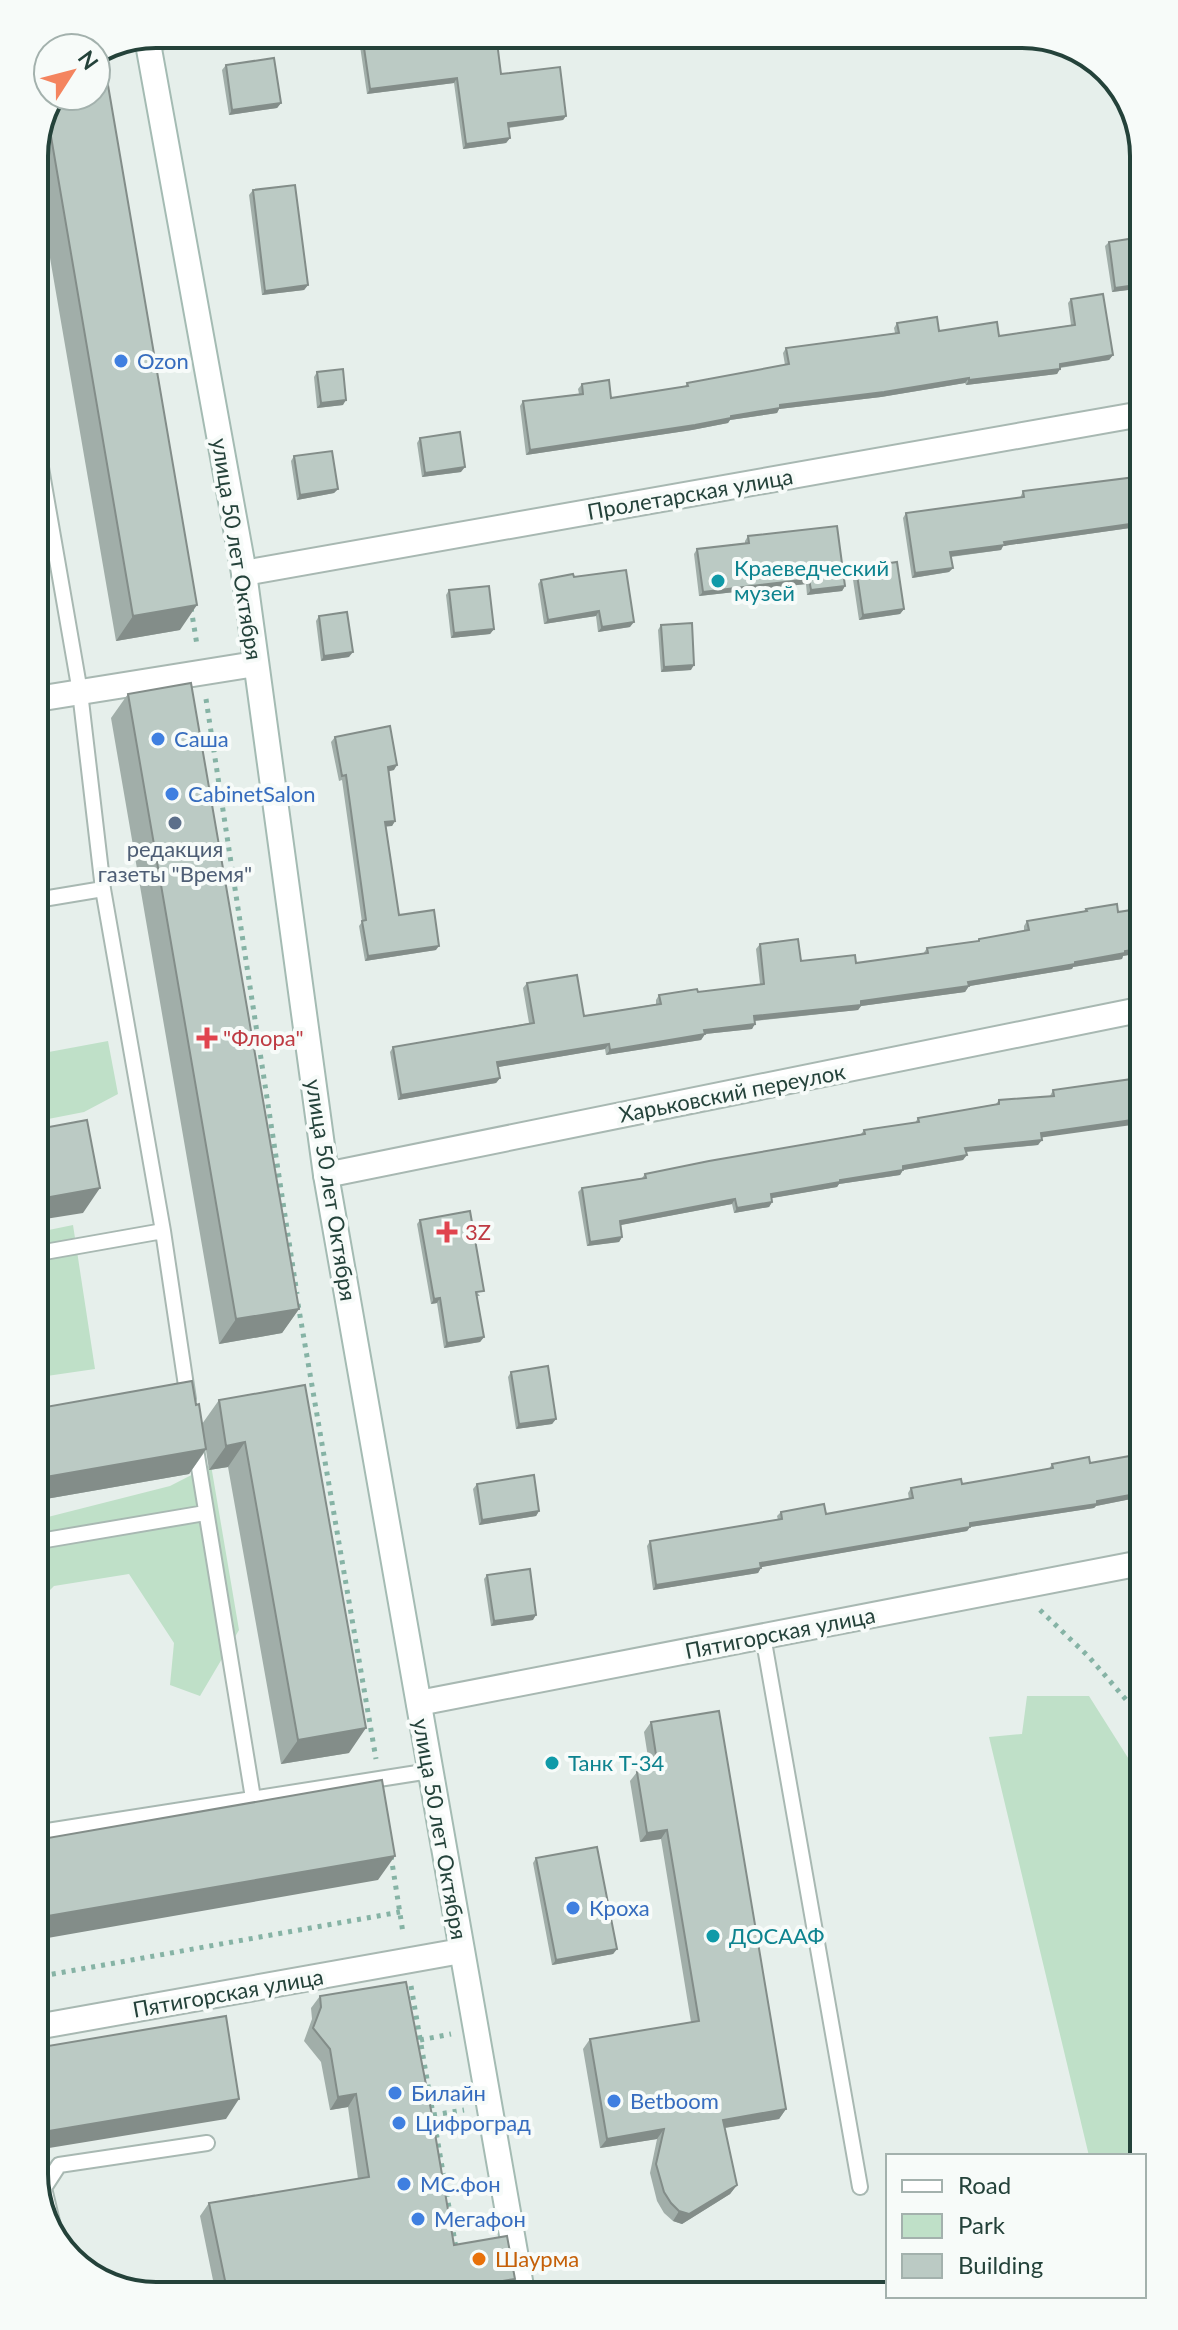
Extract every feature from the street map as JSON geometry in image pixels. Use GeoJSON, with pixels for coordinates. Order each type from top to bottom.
{"type":"FeatureCollection","features":[{"type":"Feature","properties":{"kind":"street","name":"улица 50 лет Октября"},"geometry":{"type":"LineString","coordinates":[[149,49],[244,573],[326,1175],[520,2282]]}},
{"type":"Feature","properties":{"kind":"street","name":"Пролетарская улица"},"geometry":{"type":"LineString","coordinates":[[244,573],[1130,416]]}},
{"type":"Feature","properties":{"kind":"street"},"geometry":{"type":"LineString","coordinates":[[48,697],[255,664]]}},
{"type":"Feature","properties":{"kind":"street","name":"Харьковский переулок"},"geometry":{"type":"LineString","coordinates":[[326,1175],[1130,1012]]}},
{"type":"Feature","properties":{"kind":"street","name":"Пятигорская улица"},"geometry":{"type":"LineString","coordinates":[[419,1703],[1130,1565]]}},
{"type":"Feature","properties":{"kind":"street","name":"Пятигорская улица"},"geometry":{"type":"LineString","coordinates":[[48,2025],[461,1951]]}},
{"type":"Feature","properties":{"kind":"lane"},"geometry":{"type":"LineString","coordinates":[[48,508],[80,692],[103,889],[163,1231],[191,1419]]}},
{"type":"Feature","properties":{"kind":"lane"},"geometry":{"type":"LineString","coordinates":[[48,898],[103,889]]}},
{"type":"Feature","properties":{"kind":"lane"},"geometry":{"type":"LineString","coordinates":[[48,1251],[163,1231]]}},
{"type":"Feature","properties":{"kind":"lane"},"geometry":{"type":"LineString","coordinates":[[194,1435],[253,1798]]}},
{"type":"Feature","properties":{"kind":"lane"},"geometry":{"type":"LineString","coordinates":[[48,1540],[205,1513]]}},
{"type":"Feature","properties":{"kind":"lane"},"geometry":{"type":"LineString","coordinates":[[763,1636],[860,2187]]}},
{"type":"Feature","properties":{"kind":"lane"},"geometry":{"type":"LineString","coordinates":[[48,1831],[430,1771]]}},
{"type":"Feature","properties":{"kind":"lane"},"geometry":{"type":"LineString","coordinates":[[49,2181],[59,2165],[207,2143]]}},
{"type":"Feature","properties":{"kind":"path"},"geometry":{"type":"LineString","coordinates":[[188,595],[302,1331],[380,1778]]}},
{"type":"Feature","properties":{"kind":"path"},"geometry":{"type":"LineString","coordinates":[[1016,1587],[1089,1657],[1130,1704]]}},
{"type":"Feature","properties":{"kind":"path"},"geometry":{"type":"LineString","coordinates":[[391,1852],[456,2248]]}},
{"type":"Feature","properties":{"kind":"path"},"geometry":{"type":"LineString","coordinates":[[48,1975],[400,1912]]}},
{"type":"Feature","properties":{"kind":"green space"},"geometry":{"type":"Polygon","coordinates":[[[108,1041],[118,1094],[84,1112],[48,1119],[48,1052],[108,1041]]]}},
{"type":"Feature","properties":{"kind":"green space"},"geometry":{"type":"Polygon","coordinates":[[[73,1225],[95,1369],[48,1376],[48,1230],[73,1225]]]}},
{"type":"Feature","properties":{"kind":"green space"},"geometry":{"type":"Polygon","coordinates":[[[211,1465],[239,1630],[200,1696],[170,1685],[174,1643],[129,1574],[54,1586],[48,1592],[48,1517],[170,1486],[211,1465]]]}},
{"type":"Feature","properties":{"kind":"green space"},"geometry":{"type":"Polygon","coordinates":[[[1027,1696],[1089,1696],[1130,1761],[1130,2154],[1089,2154],[989,1737],[1022,1734],[1027,1696]]]}},
{"type":"Feature","properties":{"kind":"building"},"geometry":{"type":"Polygon","coordinates":[[[364,48],[498,48],[501,74],[560,67],[566,116],[508,123],[510,138],[466,144],[457,78],[370,89],[364,48]]]}},
{"type":"Feature","properties":{"kind":"building"},"geometry":{"type":"Polygon","coordinates":[[[274,58],[281,103],[232,110],[226,65],[274,58]]]}},
{"type":"Feature","properties":{"kind":"building"},"geometry":{"type":"Polygon","coordinates":[[[112,109],[197,605],[133,616],[52,128],[58,112],[112,112],[112,109]]]}},
{"type":"Feature","properties":{"kind":"building"},"geometry":{"type":"Polygon","coordinates":[[[295,185],[308,285],[265,291],[253,190],[295,185]]]}},
{"type":"Feature","properties":{"kind":"building"},"geometry":{"type":"Polygon","coordinates":[[[1130,239],[1130,286],[1115,288],[1109,242],[1130,239]]]}},
{"type":"Feature","properties":{"kind":"building"},"geometry":{"type":"Polygon","coordinates":[[[1103,294],[1113,355],[1060,364],[1060,369],[969,378],[780,405],[780,408],[695,425],[530,450],[523,401],[583,394],[582,384],[609,380],[611,398],[688,386],[687,383],[789,364],[786,348],[899,333],[897,323],[937,317],[939,331],[997,322],[999,336],[1075,325],[1071,299],[1103,294]]]}},
{"type":"Feature","properties":{"kind":"building"},"geometry":{"type":"Polygon","coordinates":[[[343,369],[346,400],[321,403],[317,372],[343,369]]]}},
{"type":"Feature","properties":{"kind":"building"},"geometry":{"type":"Polygon","coordinates":[[[460,432],[465,467],[425,473],[420,438],[460,432]]]}},
{"type":"Feature","properties":{"kind":"building"},"geometry":{"type":"Polygon","coordinates":[[[332,451],[338,489],[300,495],[294,456],[332,451]]]}},
{"type":"Feature","properties":{"kind":"building"},"geometry":{"type":"Polygon","coordinates":[[[1130,478],[1130,524],[950,552],[953,568],[915,573],[906,513],[1024,497],[1023,491],[1130,478]]]}},
{"type":"Feature","properties":{"kind":"building"},"geometry":{"type":"Polygon","coordinates":[[[837,526],[845,586],[811,590],[809,579],[703,592],[697,549],[749,543],[748,536],[837,526]]]}},
{"type":"Feature","properties":{"kind":"building"},"geometry":{"type":"Polygon","coordinates":[[[897,562],[904,609],[863,615],[856,568],[897,562]]]}},
{"type":"Feature","properties":{"kind":"building"},"geometry":{"type":"Polygon","coordinates":[[[626,570],[634,622],[602,627],[599,611],[548,620],[541,580],[626,570]]]}},
{"type":"Feature","properties":{"kind":"building"},"geometry":{"type":"Polygon","coordinates":[[[489,586],[494,629],[454,633],[449,590],[489,586]]]}},
{"type":"Feature","properties":{"kind":"building"},"geometry":{"type":"Polygon","coordinates":[[[347,612],[353,652],[324,656],[319,616],[347,612]]]}},
{"type":"Feature","properties":{"kind":"building"},"geometry":{"type":"Polygon","coordinates":[[[692,623],[694,665],[664,667],[661,625],[692,623]]]}},
{"type":"Feature","properties":{"kind":"building"},"geometry":{"type":"Polygon","coordinates":[[[191,683],[299,1309],[236,1319],[128,694],[191,683]]]}},
{"type":"Feature","properties":{"kind":"building"},"geometry":{"type":"Polygon","coordinates":[[[390,726],[397,765],[388,767],[395,821],[385,822],[399,915],[434,910],[439,946],[368,956],[346,775],[342,776],[335,737],[390,726]]]}},
{"type":"Feature","properties":{"kind":"building"},"geometry":{"type":"Polygon","coordinates":[[[1117,904],[1118,912],[1130,910],[1130,950],[1075,964],[968,982],[969,986],[861,1001],[861,1005],[754,1016],[755,1024],[704,1030],[705,1034],[610,1050],[609,1044],[497,1062],[500,1078],[401,1095],[393,1047],[534,1023],[527,983],[577,975],[584,1016],[661,1004],[659,995],[764,984],[760,944],[798,939],[801,961],[855,955],[856,963],[928,953],[927,948],[1029,930],[1027,921],[1117,904]]]}},
{"type":"Feature","properties":{"kind":"building"},"geometry":{"type":"Polygon","coordinates":[[[1130,1079],[1130,1120],[1041,1133],[1042,1140],[965,1148],[967,1155],[771,1194],[772,1202],[737,1208],[735,1199],[620,1221],[622,1237],[590,1242],[582,1188],[646,1178],[645,1174],[709,1161],[865,1134],[864,1130],[919,1122],[918,1118],[999,1104],[999,1100],[1054,1096],[1053,1090],[1130,1079]]]}},
{"type":"Feature","properties":{"kind":"building"},"geometry":{"type":"Polygon","coordinates":[[[87,1120],[100,1188],[48,1197],[48,1127],[87,1120]]]}},
{"type":"Feature","properties":{"kind":"building"},"geometry":{"type":"Polygon","coordinates":[[[470,1211],[484,1291],[476,1292],[484,1337],[447,1343],[440,1298],[434,1299],[420,1220],[470,1211]]]}},
{"type":"Feature","properties":{"kind":"building"},"geometry":{"type":"Polygon","coordinates":[[[548,1366],[556,1419],[519,1424],[511,1372],[548,1366]]]}},
{"type":"Feature","properties":{"kind":"building"},"geometry":{"type":"Polygon","coordinates":[[[192,1381],[206,1449],[48,1477],[48,1407],[192,1381]]]}},
{"type":"Feature","properties":{"kind":"building"},"geometry":{"type":"Polygon","coordinates":[[[305,1385],[366,1728],[298,1740],[245,1442],[226,1446],[219,1400],[305,1385]]]}},
{"type":"Feature","properties":{"kind":"building"},"geometry":{"type":"Polygon","coordinates":[[[1130,1456],[1130,1495],[1097,1501],[1097,1504],[970,1523],[970,1527],[760,1563],[761,1568],[656,1585],[650,1541],[782,1519],[781,1512],[824,1504],[826,1514],[913,1498],[911,1488],[961,1479],[962,1484],[1053,1468],[1052,1464],[1089,1457],[1090,1463],[1130,1456]]]}},
{"type":"Feature","properties":{"kind":"building"},"geometry":{"type":"Polygon","coordinates":[[[534,1475],[539,1511],[482,1520],[477,1484],[534,1475]]]}},
{"type":"Feature","properties":{"kind":"building"},"geometry":{"type":"Polygon","coordinates":[[[530,1569],[536,1615],[494,1621],[487,1575],[530,1569]]]}},
{"type":"Feature","properties":{"kind":"building","name":"ДОСААФ"},"geometry":{"type":"Polygon","coordinates":[[[719,1711],[786,2109],[723,2120],[737,2185],[689,2214],[679,2211],[664,2192],[656,2164],[664,2129],[607,2139],[590,2039],[699,2021],[667,1830],[647,1833],[637,1772],[658,1768],[651,1722],[719,1711]]]}},
{"type":"Feature","properties":{"kind":"building"},"geometry":{"type":"Polygon","coordinates":[[[382,1780],[395,1856],[48,1916],[48,1838],[382,1780]]]}},
{"type":"Feature","properties":{"kind":"building","name":"Кроха"},"geometry":{"type":"Polygon","coordinates":[[[597,1847],[617,1949],[556,1960],[536,1858],[597,1847]]]}},
{"type":"Feature","properties":{"kind":"building"},"geometry":{"type":"Polygon","coordinates":[[[406,1982],[454,2245],[507,2236],[515,2279],[496,2282],[225,2282],[209,2203],[369,2177],[356,2094],[338,2097],[330,2049],[313,2028],[321,2007],[320,1996],[406,1982]]]}},
{"type":"Feature","properties":{"kind":"building"},"geometry":{"type":"Polygon","coordinates":[[[226,2016],[239,2099],[48,2131],[48,2046],[226,2016]]]}},
{"type":"Feature","properties":{"kind":"place","name":"Ozon"},"geometry":{"type":"Point","coordinates":[121,361]}},
{"type":"Feature","properties":{"kind":"place","name":"Краеведческий музей"},"geometry":{"type":"Point","coordinates":[718,581]}},
{"type":"Feature","properties":{"kind":"place","name":"Саша"},"geometry":{"type":"Point","coordinates":[158,739]}},
{"type":"Feature","properties":{"kind":"place","name":"CabinetSalon"},"geometry":{"type":"Point","coordinates":[172,794]}},
{"type":"Feature","properties":{"kind":"place","name":"редакция газеты \"Время\""},"geometry":{"type":"Point","coordinates":[175,823]}},
{"type":"Feature","properties":{"kind":"place","name":"\"Флора\""},"geometry":{"type":"Point","coordinates":[207,1038]}},
{"type":"Feature","properties":{"kind":"place","name":"3Z"},"geometry":{"type":"Point","coordinates":[447,1232]}},
{"type":"Feature","properties":{"kind":"place","name":"Танк Т-34"},"geometry":{"type":"Point","coordinates":[552,1763]}},
{"type":"Feature","properties":{"kind":"place","name":"Кроха"},"geometry":{"type":"Point","coordinates":[573,1908]}},
{"type":"Feature","properties":{"kind":"place","name":"ДОСААФ"},"geometry":{"type":"Point","coordinates":[713,1936]}},
{"type":"Feature","properties":{"kind":"place","name":"Билайн"},"geometry":{"type":"Point","coordinates":[395,2093]}},
{"type":"Feature","properties":{"kind":"place","name":"Betboom"},"geometry":{"type":"Point","coordinates":[614,2101]}},
{"type":"Feature","properties":{"kind":"place","name":"Цифроград"},"geometry":{"type":"Point","coordinates":[399,2123]}},
{"type":"Feature","properties":{"kind":"place","name":"МС.фон"},"geometry":{"type":"Point","coordinates":[404,2184]}},
{"type":"Feature","properties":{"kind":"place","name":"Мегафон"},"geometry":{"type":"Point","coordinates":[418,2219]}},
{"type":"Feature","properties":{"kind":"place","name":"Шаурма"},"geometry":{"type":"Point","coordinates":[479,2259]}}]}
